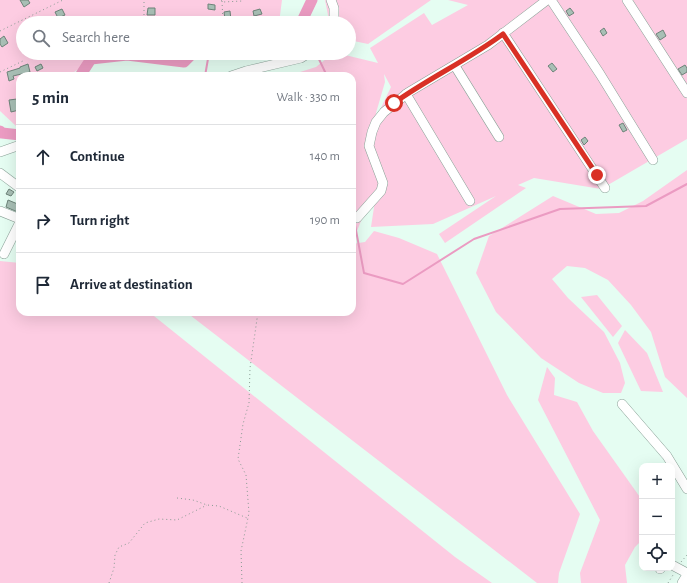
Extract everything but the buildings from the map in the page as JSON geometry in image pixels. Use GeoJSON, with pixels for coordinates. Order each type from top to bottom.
{"type":"FeatureCollection","features":[{"type":"Feature","properties":{"kind":"street"},"geometry":{"type":"LineString","coordinates":[[331,0],[334,8],[334,16]]}},
{"type":"Feature","properties":{"kind":"street"},"geometry":{"type":"LineString","coordinates":[[357,218],[381,191],[383,182],[369,146],[376,122],[384,112],[406,94],[488,45],[547,0]]}},
{"type":"Feature","properties":{"kind":"street"},"geometry":{"type":"LineString","coordinates":[[552,0],[653,160]]}},
{"type":"Feature","properties":{"kind":"street"},"geometry":{"type":"LineString","coordinates":[[627,0],[687,93]]}},
{"type":"Feature","properties":{"kind":"street"},"geometry":{"type":"LineString","coordinates":[[503,34],[605,188]]}},
{"type":"Feature","properties":{"kind":"street"},"geometry":{"type":"LineString","coordinates":[[243,72],[293,60]]}},
{"type":"Feature","properties":{"kind":"street"},"geometry":{"type":"LineString","coordinates":[[454,66],[499,138]]}},
{"type":"Feature","properties":{"kind":"street"},"geometry":{"type":"LineString","coordinates":[[406,94],[470,201]]}},
{"type":"Feature","properties":{"kind":"street"},"geometry":{"type":"LineString","coordinates":[[0,152],[16,146]]}},
{"type":"Feature","properties":{"kind":"street"},"geometry":{"type":"LineString","coordinates":[[0,173],[16,185]]}},
{"type":"Feature","properties":{"kind":"street"},"geometry":{"type":"LineString","coordinates":[[0,211],[16,218]]}},
{"type":"Feature","properties":{"kind":"street"},"geometry":{"type":"LineString","coordinates":[[4,254],[16,228]]}},
{"type":"Feature","properties":{"kind":"street"},"geometry":{"type":"LineString","coordinates":[[622,404],[667,456],[687,488]]}},
{"type":"Feature","properties":{"kind":"street"},"geometry":{"type":"LineString","coordinates":[[675,567],[687,574],[682,583]]}},
{"type":"Feature","properties":{"kind":"path"},"geometry":{"type":"LineString","coordinates":[[30,16],[63,0]]}},
{"type":"Feature","properties":{"kind":"path"},"geometry":{"type":"LineString","coordinates":[[144,0],[144,16]]}},
{"type":"Feature","properties":{"kind":"path"},"geometry":{"type":"LineString","coordinates":[[222,16],[221,0],[242,1]]}},
{"type":"Feature","properties":{"kind":"path"},"geometry":{"type":"LineString","coordinates":[[0,31],[16,23]]}},
{"type":"Feature","properties":{"kind":"path"},"geometry":{"type":"LineString","coordinates":[[0,72],[25,60]]}},
{"type":"Feature","properties":{"kind":"path"},"geometry":{"type":"LineString","coordinates":[[242,583],[241,551],[249,513],[246,475],[238,459],[243,424],[249,403],[250,368],[257,316]]}},
{"type":"Feature","properties":{"kind":"path"},"geometry":{"type":"LineString","coordinates":[[177,498],[193,500],[207,505],[219,506],[248,519]]}},
{"type":"Feature","properties":{"kind":"path"},"geometry":{"type":"LineString","coordinates":[[109,583],[114,568],[114,555],[119,547],[129,543],[145,522],[159,519],[176,520],[207,505]]}},
{"type":"Feature","properties":{"kind":"shaded area"},"geometry":{"type":"Polygon","coordinates":[[[0,0],[282,0],[280,16],[16,16],[16,60],[92,60],[74,72],[16,72],[16,126],[0,111],[0,0]]]}},
{"type":"Feature","properties":{"kind":"shaded area"},"geometry":{"type":"Polygon","coordinates":[[[325,0],[431,0],[368,44],[356,41],[356,16],[328,16],[325,0]]]}},
{"type":"Feature","properties":{"kind":"shaded area"},"geometry":{"type":"Polygon","coordinates":[[[448,0],[687,0],[687,139],[601,189],[534,178],[518,185],[526,188],[445,243],[439,234],[496,196],[433,224],[371,227],[376,194],[368,204],[356,233],[356,72],[300,72],[316,67],[325,60],[356,60],[356,58],[378,63],[370,48],[424,13],[432,25],[468,5],[448,0]],[[384,74],[385,82],[376,113],[377,116],[391,87],[384,74]]]}},
{"type":"Feature","properties":{"kind":"shaded area"},"geometry":{"type":"Polygon","coordinates":[[[687,170],[687,398],[665,377],[651,332],[631,305],[608,280],[585,268],[567,266],[552,279],[568,298],[604,332],[620,363],[625,383],[621,393],[603,393],[579,383],[541,358],[496,312],[476,273],[489,236],[553,196],[596,214],[619,213],[643,201],[687,170]]]}},
{"type":"Feature","properties":{"kind":"shaded area"},"geometry":{"type":"Polygon","coordinates":[[[374,231],[399,238],[437,254],[507,395],[580,514],[559,573],[558,583],[537,583],[191,316],[356,316],[356,243],[365,242],[374,231]]]}},
{"type":"Feature","properties":{"kind":"shaded area"},"geometry":{"type":"Polygon","coordinates":[[[0,261],[16,263],[16,316],[154,316],[455,557],[492,583],[0,583],[0,261]]]}},
{"type":"Feature","properties":{"kind":"shaded area"},"geometry":{"type":"Polygon","coordinates":[[[597,295],[622,326],[613,337],[581,297],[597,295]]]}},
{"type":"Feature","properties":{"kind":"shaded area"},"geometry":{"type":"Polygon","coordinates":[[[625,330],[647,353],[663,392],[641,391],[618,343],[625,330]]]}},
{"type":"Feature","properties":{"kind":"shaded area"},"geometry":{"type":"Polygon","coordinates":[[[547,367],[555,378],[554,395],[577,402],[593,431],[639,496],[639,543],[635,547],[625,565],[627,583],[581,583],[580,573],[600,520],[538,400],[547,367]]]}},
{"type":"Feature","properties":{"kind":"waterway"},"geometry":{"type":"LineString","coordinates":[[304,16],[312,0]]}},
{"type":"Feature","properties":{"kind":"waterway"},"geometry":{"type":"LineString","coordinates":[[83,72],[90,60]]}},
{"type":"Feature","properties":{"kind":"waterway"},"geometry":{"type":"LineString","coordinates":[[168,60],[184,62],[186,60]]}},
{"type":"Feature","properties":{"kind":"waterway"},"geometry":{"type":"LineString","coordinates":[[206,72],[208,60]]}},
{"type":"Feature","properties":{"kind":"waterway"},"geometry":{"type":"LineString","coordinates":[[319,60],[325,72]]}},
{"type":"Feature","properties":{"kind":"waterway"},"geometry":{"type":"LineString","coordinates":[[0,131],[2,133],[16,135]]}},
{"type":"Feature","properties":{"kind":"waterway"},"geometry":{"type":"LineString","coordinates":[[356,230],[364,273],[403,284],[474,239],[560,209],[646,206],[687,184]]}},
{"type":"Feature","properties":{"kind":"route"},"geometry":{"type":"LineString","coordinates":[[394,103],[409,92],[468,58],[503,34],[597,175]]}}]}
